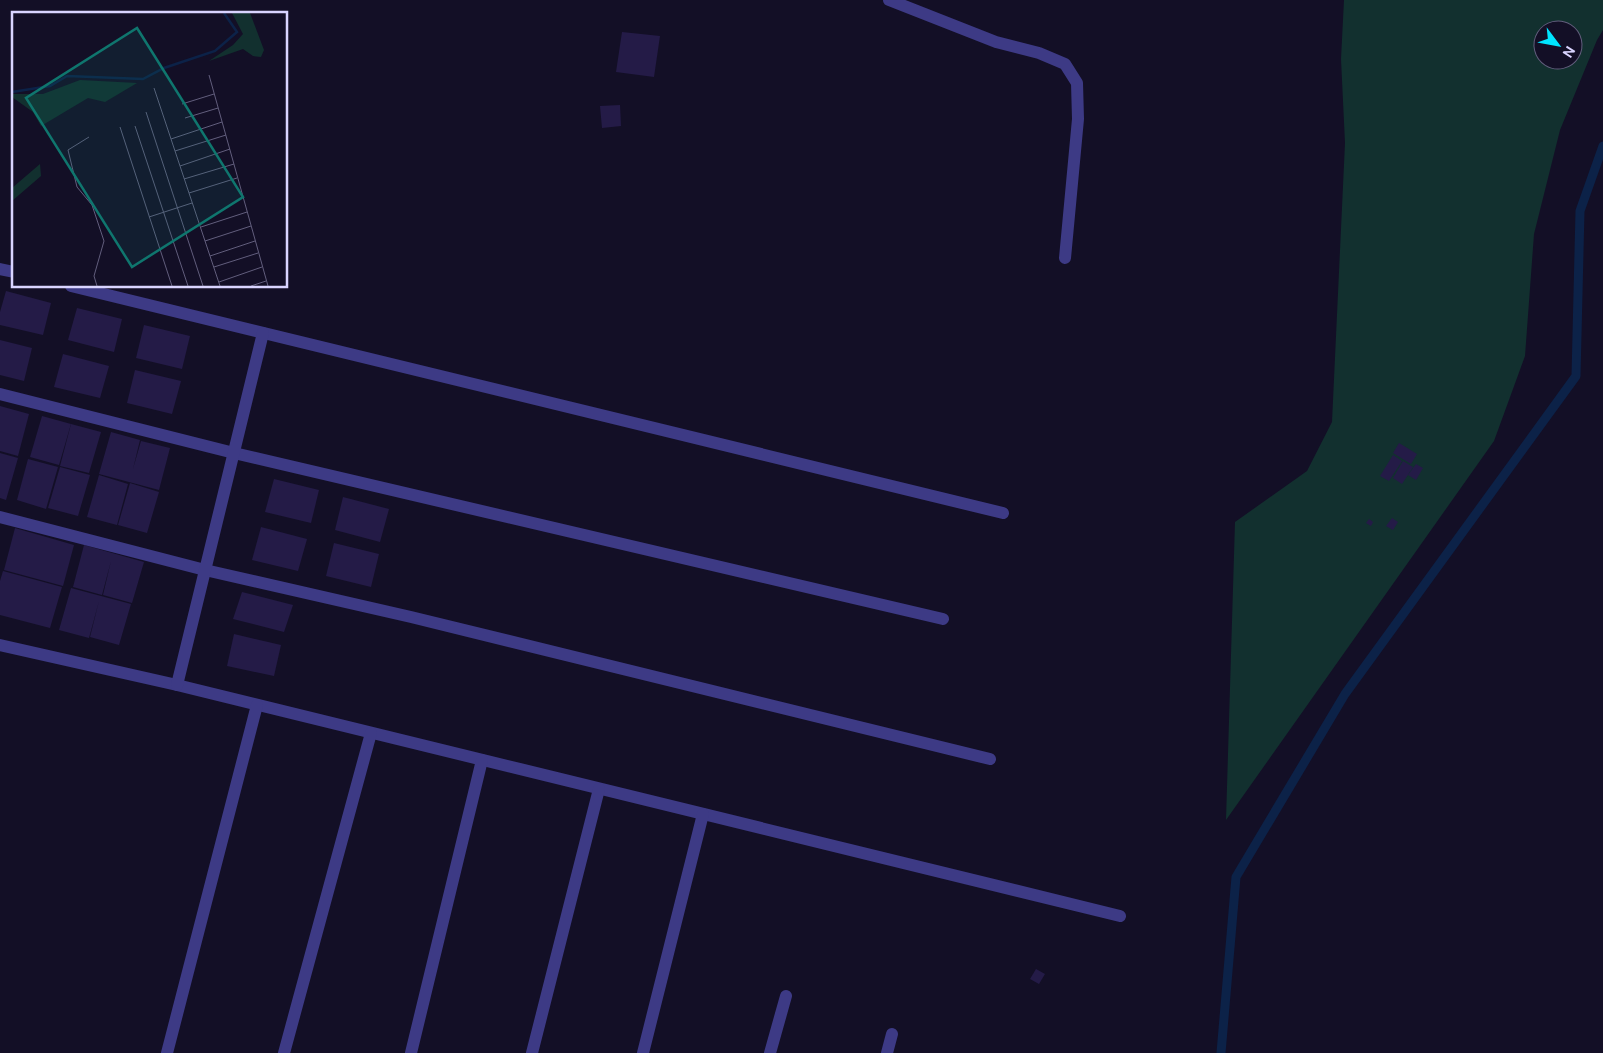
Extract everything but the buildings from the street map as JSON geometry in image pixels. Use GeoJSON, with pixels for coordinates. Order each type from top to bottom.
{"type":"FeatureCollection","features":[{"type":"Feature","properties":{"kind":"street"},"geometry":{"type":"LineString","coordinates":[[889,0],[996,42],[1039,53],[1065,64],[1077,83],[1078,119],[1065,258]]}},
{"type":"Feature","properties":{"kind":"street"},"geometry":{"type":"LineString","coordinates":[[79,288],[1003,513]]}},
{"type":"Feature","properties":{"kind":"street"},"geometry":{"type":"LineString","coordinates":[[177,685],[263,333]]}},
{"type":"Feature","properties":{"kind":"street"},"geometry":{"type":"LineString","coordinates":[[0,394],[234,453],[943,619]]}},
{"type":"Feature","properties":{"kind":"street"},"geometry":{"type":"LineString","coordinates":[[0,517],[205,570],[411,617],[990,759]]}},
{"type":"Feature","properties":{"kind":"street"},"geometry":{"type":"LineString","coordinates":[[0,645],[177,685],[1120,916]]}},
{"type":"Feature","properties":{"kind":"street"},"geometry":{"type":"LineString","coordinates":[[167,1053],[257,706]]}},
{"type":"Feature","properties":{"kind":"street"},"geometry":{"type":"LineString","coordinates":[[284,1053],[371,733]]}},
{"type":"Feature","properties":{"kind":"street"},"geometry":{"type":"LineString","coordinates":[[411,1053],[482,760]]}},
{"type":"Feature","properties":{"kind":"street"},"geometry":{"type":"LineString","coordinates":[[532,1053],[599,789]]}},
{"type":"Feature","properties":{"kind":"street"},"geometry":{"type":"LineString","coordinates":[[643,1053],[703,814]]}},
{"type":"Feature","properties":{"kind":"street"},"geometry":{"type":"LineString","coordinates":[[770,1053],[786,996]]}},
{"type":"Feature","properties":{"kind":"street"},"geometry":{"type":"LineString","coordinates":[[887,1053],[892,1034]]}},
{"type":"Feature","properties":{"kind":"green space"},"geometry":{"type":"Polygon","coordinates":[[[1344,0],[1603,0],[1603,30],[1597,40],[1560,130],[1534,234],[1525,356],[1494,441],[1226,820],[1235,522],[1307,471],[1332,422],[1345,143],[1341,59],[1344,0]]]}},
{"type":"Feature","properties":{"kind":"waterway"},"geometry":{"type":"LineString","coordinates":[[1221,1053],[1236,877],[1345,694],[1576,376],[1580,211],[1603,146]]}}]}
